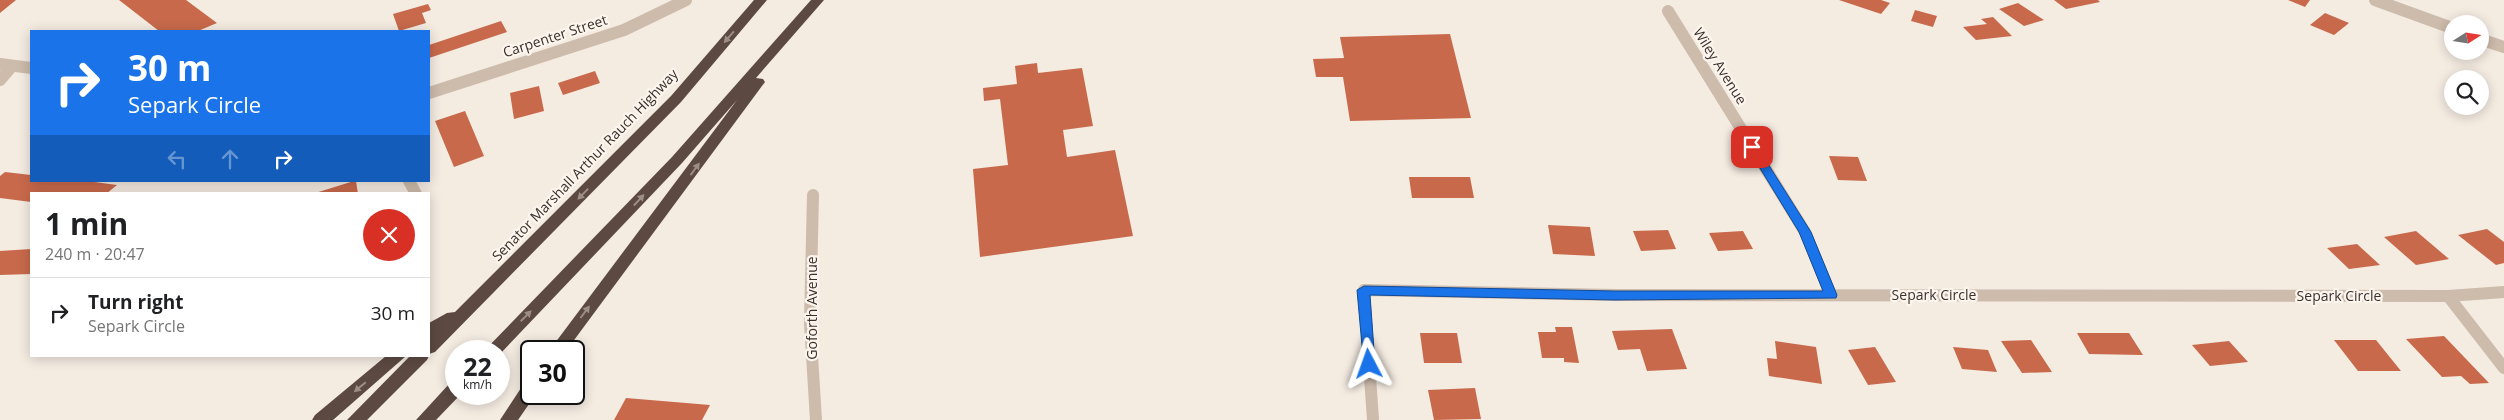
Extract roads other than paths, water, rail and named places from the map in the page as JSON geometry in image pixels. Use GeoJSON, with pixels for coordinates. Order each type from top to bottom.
{"type":"FeatureCollection","features":[{"type":"Feature","properties":{"kind":"highway","name":"Senator Marshall Arthur Rauch Highway"},"geometry":{"type":"LineString","coordinates":[[430,347],[676,99],[761,0]]}},
{"type":"Feature","properties":{"kind":"highway"},"geometry":{"type":"LineString","coordinates":[[503,340],[677,160],[814,5]]}},
{"type":"Feature","properties":{"kind":"highway"},"geometry":{"type":"LineString","coordinates":[[565,340],[689,177],[814,5]]}},
{"type":"Feature","properties":{"kind":"highway"},"geometry":{"type":"LineString","coordinates":[[430,330],[471,307]]}},
{"type":"Feature","properties":{"kind":"highway"},"geometry":{"type":"LineString","coordinates":[[320,420],[397,357]]}},
{"type":"Feature","properties":{"kind":"highway"},"geometry":{"type":"LineString","coordinates":[[356,420],[420,357]]}},
{"type":"Feature","properties":{"kind":"highway"},"geometry":{"type":"LineString","coordinates":[[425,420],[445,399]]}},
{"type":"Feature","properties":{"kind":"highway"},"geometry":{"type":"LineString","coordinates":[[509,420],[520,404]]}},
{"type":"Feature","properties":{"kind":"street","name":"Carpenter Street"},"geometry":{"type":"LineString","coordinates":[[430,93],[624,30],[663,14],[686,0]]}},
{"type":"Feature","properties":{"kind":"street"},"geometry":{"type":"LineString","coordinates":[[2375,0],[2444,25]]}},
{"type":"Feature","properties":{"kind":"street","name":"Wiley Avenue"},"geometry":{"type":"LineString","coordinates":[[1668,12],[1805,232],[1831,295]]}},
{"type":"Feature","properties":{"kind":"street"},"geometry":{"type":"LineString","coordinates":[[2489,41],[2504,47]]}},
{"type":"Feature","properties":{"kind":"street"},"geometry":{"type":"LineString","coordinates":[[0,64],[30,68]]}},
{"type":"Feature","properties":{"kind":"street"},"geometry":{"type":"LineString","coordinates":[[0,80],[12,66]]}},
{"type":"Feature","properties":{"kind":"street","name":"Goforth Avenue"},"geometry":{"type":"LineString","coordinates":[[813,195],[810,323],[816,420]]}},
{"type":"Feature","properties":{"kind":"street","name":"Separk Circle"},"geometry":{"type":"LineString","coordinates":[[1373,420],[1364,290],[1615,295],[2448,296],[2504,292]]}},
{"type":"Feature","properties":{"kind":"street"},"geometry":{"type":"LineString","coordinates":[[2448,296],[2504,368]]}}]}
